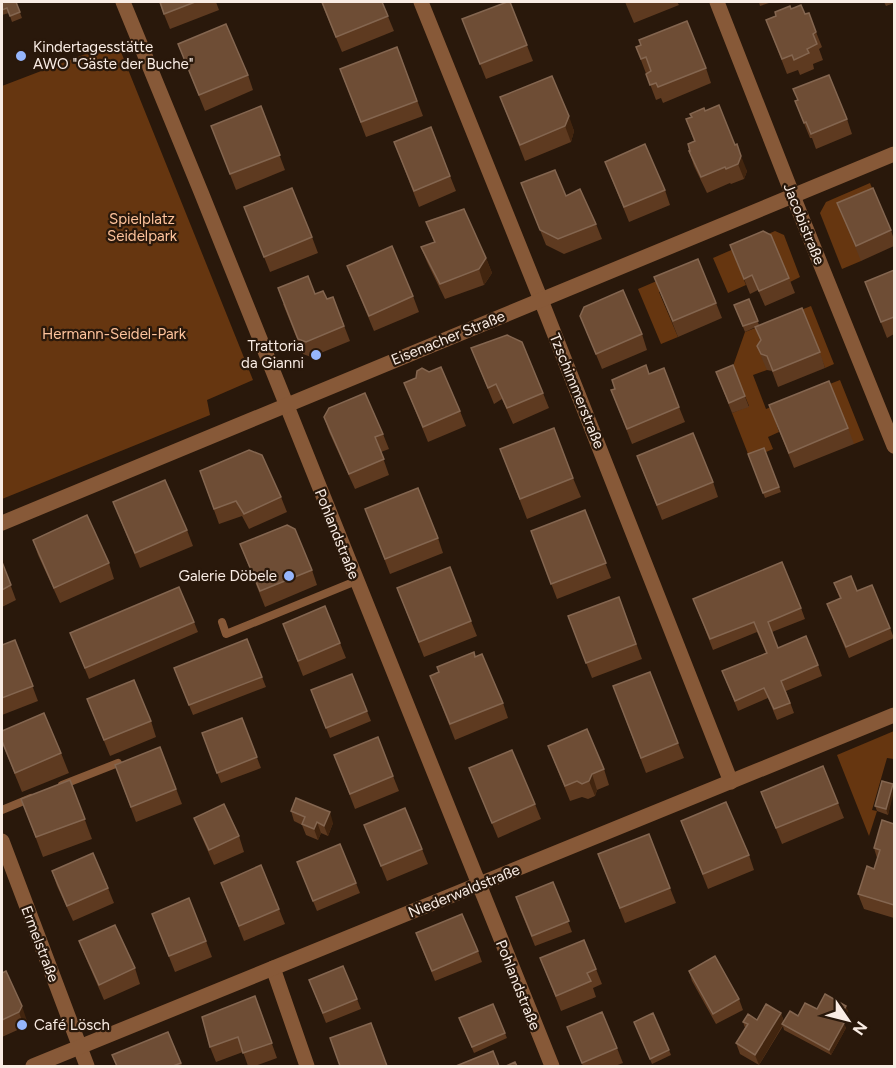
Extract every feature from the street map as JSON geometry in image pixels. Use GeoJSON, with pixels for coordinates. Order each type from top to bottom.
{"type":"FeatureCollection","features":[{"type":"Feature","properties":{"kind":"street","name":"Pohlandstraße"},"geometry":{"type":"LineString","coordinates":[[123,2],[552,1066]]}},
{"type":"Feature","properties":{"kind":"street","name":"Tzschimmerstraße"},"geometry":{"type":"LineString","coordinates":[[421,2],[731,782]]}},
{"type":"Feature","properties":{"kind":"street","name":"Jacobistraße"},"geometry":{"type":"LineString","coordinates":[[717,2],[894,446]]}},
{"type":"Feature","properties":{"kind":"street","name":"Eisenacher Straße"},"geometry":{"type":"LineString","coordinates":[[2,523],[894,154]]}},
{"type":"Feature","properties":{"kind":"street","name":"Niederwaldstraße"},"geometry":{"type":"LineString","coordinates":[[33,1066],[894,715]]}},
{"type":"Feature","properties":{"kind":"street","name":"Ermelstraße"},"geometry":{"type":"LineString","coordinates":[[2,841],[87,1066]]}},
{"type":"Feature","properties":{"kind":"street"},"geometry":{"type":"LineString","coordinates":[[273,968],[307,1066]]}},
{"type":"Feature","properties":{"kind":"lane"},"geometry":{"type":"LineString","coordinates":[[222,622],[226,634],[356,581]]}},
{"type":"Feature","properties":{"kind":"lane"},"geometry":{"type":"LineString","coordinates":[[56,788],[118,763]]}},
{"type":"Feature","properties":{"kind":"lane"},"geometry":{"type":"LineString","coordinates":[[2,810],[35,796]]}},
{"type":"Feature","properties":{"kind":"green space","name":"Hermann-Seidel-Park"},"geometry":{"type":"Polygon","coordinates":[[[117,42],[253,380],[207,400],[210,415],[2,499],[2,86],[117,42]]]}},
{"type":"Feature","properties":{"kind":"green space"},"geometry":{"type":"Polygon","coordinates":[[[870,183],[878,203],[861,261],[842,269],[820,213],[826,202],[870,183]]]}},
{"type":"Feature","properties":{"kind":"green space"},"geometry":{"type":"Polygon","coordinates":[[[775,231],[784,235],[800,277],[790,282],[736,260],[746,285],[728,293],[713,258],[775,231]]]}},
{"type":"Feature","properties":{"kind":"green space"},"geometry":{"type":"Polygon","coordinates":[[[699,263],[659,292],[678,337],[661,344],[638,289],[699,263]]]}},
{"type":"Feature","properties":{"kind":"green space"},"geometry":{"type":"Polygon","coordinates":[[[811,306],[834,364],[825,368],[808,323],[767,370],[753,375],[766,409],[840,380],[864,440],[854,444],[775,420],[779,432],[768,437],[773,449],[750,459],[732,413],[749,406],[733,366],[745,332],[811,306]]]}},
{"type":"Feature","properties":{"kind":"green space"},"geometry":{"type":"Polygon","coordinates":[[[894,731],[894,759],[887,758],[872,810],[877,811],[869,836],[837,755],[894,731]]]}},
{"type":"Feature","properties":{"kind":"building"},"geometry":{"type":"Polygon","coordinates":[[[2,2],[16,2],[20,12],[10,16],[7,8],[2,10],[2,2]]]}},
{"type":"Feature","properties":{"kind":"building"},"geometry":{"type":"Polygon","coordinates":[[[160,2],[195,2],[164,14],[160,2]]]}},
{"type":"Feature","properties":{"kind":"building"},"geometry":{"type":"Polygon","coordinates":[[[322,2],[382,2],[388,16],[336,37],[322,2]]]}},
{"type":"Feature","properties":{"kind":"building"},"geometry":{"type":"Polygon","coordinates":[[[510,2],[527,45],[480,64],[462,19],[510,2]]]}},
{"type":"Feature","properties":{"kind":"building"},"geometry":{"type":"Polygon","coordinates":[[[801,5],[805,14],[809,13],[816,32],[813,34],[817,44],[807,49],[809,53],[794,60],[792,55],[782,59],[766,20],[776,16],[775,12],[790,6],[791,9],[801,5]]]}},
{"type":"Feature","properties":{"kind":"building"},"geometry":{"type":"Polygon","coordinates":[[[687,21],[706,68],[658,87],[656,83],[650,85],[646,74],[651,71],[646,57],[641,59],[636,47],[641,45],[639,40],[687,21]]]}},
{"type":"Feature","properties":{"kind":"building"},"geometry":{"type":"Polygon","coordinates":[[[226,24],[248,75],[199,95],[178,44],[226,24]]]}},
{"type":"Feature","properties":{"kind":"building"},"geometry":{"type":"Polygon","coordinates":[[[397,47],[417,101],[361,122],[340,69],[397,47]]]}},
{"type":"Feature","properties":{"kind":"building"},"geometry":{"type":"Polygon","coordinates":[[[829,75],[847,119],[811,134],[795,101],[798,100],[793,89],[829,75]]]}},
{"type":"Feature","properties":{"kind":"building"},"geometry":{"type":"Polygon","coordinates":[[[552,76],[569,116],[565,126],[520,145],[500,97],[552,76]]]}},
{"type":"Feature","properties":{"kind":"building"},"geometry":{"type":"Polygon","coordinates":[[[719,105],[741,156],[738,164],[701,177],[689,151],[688,144],[695,141],[686,119],[692,117],[690,114],[704,108],[705,111],[719,105]]]}},
{"type":"Feature","properties":{"kind":"building"},"geometry":{"type":"Polygon","coordinates":[[[261,106],[280,155],[230,174],[211,126],[261,106]]]}},
{"type":"Feature","properties":{"kind":"building"},"geometry":{"type":"Polygon","coordinates":[[[431,127],[450,176],[414,191],[394,142],[431,127]]]}},
{"type":"Feature","properties":{"kind":"building"},"geometry":{"type":"Polygon","coordinates":[[[645,144],[665,190],[624,207],[605,162],[645,144]]]}},
{"type":"Feature","properties":{"kind":"building"},"geometry":{"type":"Polygon","coordinates":[[[555,170],[566,196],[580,189],[596,224],[558,239],[540,230],[521,183],[555,170]]]}},
{"type":"Feature","properties":{"kind":"building"},"geometry":{"type":"Polygon","coordinates":[[[292,188],[312,237],[264,257],[244,207],[292,188]]]}},
{"type":"Feature","properties":{"kind":"building"},"geometry":{"type":"Polygon","coordinates":[[[873,188],[891,230],[856,246],[837,203],[873,188]]]}},
{"type":"Feature","properties":{"kind":"building"},"geometry":{"type":"Polygon","coordinates":[[[464,209],[486,258],[479,269],[440,284],[421,247],[435,242],[426,222],[464,209]]]}},
{"type":"Feature","properties":{"kind":"building"},"geometry":{"type":"Polygon","coordinates":[[[763,231],[771,235],[789,278],[759,291],[752,275],[744,279],[730,245],[763,231]]]}},
{"type":"Feature","properties":{"kind":"building"},"geometry":{"type":"Polygon","coordinates":[[[392,246],[413,296],[369,316],[347,266],[392,246]]]}},
{"type":"Feature","properties":{"kind":"building"},"geometry":{"type":"Polygon","coordinates":[[[698,259],[716,303],[673,321],[654,277],[698,259]]]}},
{"type":"Feature","properties":{"kind":"building"},"geometry":{"type":"Polygon","coordinates":[[[894,270],[894,317],[881,322],[865,282],[894,270]]]}},
{"type":"Feature","properties":{"kind":"building"},"geometry":{"type":"Polygon","coordinates":[[[308,276],[315,294],[323,291],[327,299],[333,297],[344,326],[306,342],[298,339],[278,288],[308,276]]]}},
{"type":"Feature","properties":{"kind":"building"},"geometry":{"type":"Polygon","coordinates":[[[623,290],[642,334],[596,354],[580,316],[584,307],[623,290]]]}},
{"type":"Feature","properties":{"kind":"building"},"geometry":{"type":"Polygon","coordinates":[[[749,299],[758,321],[743,326],[734,305],[749,299]]]}},
{"type":"Feature","properties":{"kind":"building"},"geometry":{"type":"Polygon","coordinates":[[[802,308],[820,352],[773,371],[767,356],[761,354],[757,346],[761,340],[755,327],[802,308]]]}},
{"type":"Feature","properties":{"kind":"building"},"geometry":{"type":"Polygon","coordinates":[[[507,335],[522,342],[543,393],[507,408],[496,384],[488,388],[471,348],[507,335]]]}},
{"type":"Feature","properties":{"kind":"building"},"geometry":{"type":"Polygon","coordinates":[[[646,365],[649,374],[664,368],[679,407],[627,429],[611,390],[615,389],[612,380],[646,365]]]}},
{"type":"Feature","properties":{"kind":"building"},"geometry":{"type":"Polygon","coordinates":[[[733,365],[745,396],[729,403],[716,372],[733,365]]]}},
{"type":"Feature","properties":{"kind":"building"},"geometry":{"type":"Polygon","coordinates":[[[441,367],[460,411],[423,427],[404,383],[416,378],[417,371],[422,368],[429,372],[441,367]]]}},
{"type":"Feature","properties":{"kind":"building"},"geometry":{"type":"Polygon","coordinates":[[[829,381],[848,428],[789,453],[769,405],[829,381]]]}},
{"type":"Feature","properties":{"kind":"building"},"geometry":{"type":"Polygon","coordinates":[[[365,393],[383,434],[375,437],[384,459],[349,474],[324,417],[329,408],[365,393]]]}},
{"type":"Feature","properties":{"kind":"building"},"geometry":{"type":"Polygon","coordinates":[[[554,428],[573,478],[520,499],[500,449],[554,428]]]}},
{"type":"Feature","properties":{"kind":"building"},"geometry":{"type":"Polygon","coordinates":[[[693,433],[713,482],[657,505],[637,456],[693,433]]]}},
{"type":"Feature","properties":{"kind":"building"},"geometry":{"type":"Polygon","coordinates":[[[764,448],[779,487],[763,493],[748,454],[764,448]]]}},
{"type":"Feature","properties":{"kind":"building"},"geometry":{"type":"Polygon","coordinates":[[[249,450],[262,455],[281,497],[244,514],[236,501],[214,509],[200,471],[249,450]]]}},
{"type":"Feature","properties":{"kind":"building"},"geometry":{"type":"Polygon","coordinates":[[[165,480],[187,530],[135,553],[113,502],[165,480]]]}},
{"type":"Feature","properties":{"kind":"building"},"geometry":{"type":"Polygon","coordinates":[[[418,488],[438,538],[385,559],[365,509],[418,488]]]}},
{"type":"Feature","properties":{"kind":"building"},"geometry":{"type":"Polygon","coordinates":[[[585,510],[606,563],[551,584],[531,531],[585,510]]]}},
{"type":"Feature","properties":{"kind":"building"},"geometry":{"type":"Polygon","coordinates":[[[87,515],[109,563],[54,588],[33,540],[87,515]]]}},
{"type":"Feature","properties":{"kind":"building"},"geometry":{"type":"Polygon","coordinates":[[[287,525],[295,529],[312,570],[260,591],[240,544],[287,525]]]}},
{"type":"Feature","properties":{"kind":"building"},"geometry":{"type":"Polygon","coordinates":[[[2,562],[11,585],[2,590],[2,562]]]}},
{"type":"Feature","properties":{"kind":"building"},"geometry":{"type":"Polygon","coordinates":[[[782,562],[801,608],[768,622],[778,648],[806,636],[818,665],[781,681],[790,703],[774,709],[764,688],[735,701],[722,671],[767,653],[754,622],[710,639],[693,599],[782,562]]]}},
{"type":"Feature","properties":{"kind":"building"},"geometry":{"type":"Polygon","coordinates":[[[450,567],[471,621],[419,642],[397,588],[450,567]]]}},
{"type":"Feature","properties":{"kind":"building"},"geometry":{"type":"Polygon","coordinates":[[[851,576],[857,591],[872,585],[890,628],[846,647],[827,604],[841,598],[834,583],[851,576]]]}},
{"type":"Feature","properties":{"kind":"building"},"geometry":{"type":"Polygon","coordinates":[[[179,587],[194,622],[85,668],[70,633],[179,587]]]}},
{"type":"Feature","properties":{"kind":"building"},"geometry":{"type":"Polygon","coordinates":[[[619,597],[636,644],[586,663],[568,616],[619,597]]]}},
{"type":"Feature","properties":{"kind":"building"},"geometry":{"type":"Polygon","coordinates":[[[325,606],[340,643],[298,661],[283,624],[325,606]]]}},
{"type":"Feature","properties":{"kind":"building"},"geometry":{"type":"Polygon","coordinates":[[[247,639],[262,677],[189,705],[174,668],[247,639]]]}},
{"type":"Feature","properties":{"kind":"building"},"geometry":{"type":"Polygon","coordinates":[[[15,640],[33,686],[2,698],[2,645],[15,640]]]}},
{"type":"Feature","properties":{"kind":"building"},"geometry":{"type":"Polygon","coordinates":[[[474,652],[475,657],[482,654],[503,703],[450,724],[430,676],[439,672],[437,667],[474,652]]]}},
{"type":"Feature","properties":{"kind":"building"},"geometry":{"type":"Polygon","coordinates":[[[650,672],[678,743],[641,758],[613,686],[650,672]]]}},
{"type":"Feature","properties":{"kind":"building"},"geometry":{"type":"Polygon","coordinates":[[[352,674],[367,711],[326,728],[311,690],[352,674]]]}},
{"type":"Feature","properties":{"kind":"building"},"geometry":{"type":"Polygon","coordinates":[[[134,680],[151,721],[104,740],[87,699],[134,680]]]}},
{"type":"Feature","properties":{"kind":"building"},"geometry":{"type":"Polygon","coordinates":[[[44,713],[61,753],[15,773],[2,741],[2,731],[44,713]]]}},
{"type":"Feature","properties":{"kind":"building"},"geometry":{"type":"Polygon","coordinates":[[[242,718],[257,757],[217,773],[202,733],[242,718]]]}},
{"type":"Feature","properties":{"kind":"building"},"geometry":{"type":"Polygon","coordinates":[[[587,729],[604,769],[592,774],[589,781],[582,784],[577,781],[565,786],[548,746],[587,729]]]}},
{"type":"Feature","properties":{"kind":"building"},"geometry":{"type":"Polygon","coordinates":[[[378,737],[393,776],[350,794],[334,755],[378,737]]]}},
{"type":"Feature","properties":{"kind":"building"},"geometry":{"type":"Polygon","coordinates":[[[160,747],[176,789],[131,807],[115,765],[160,747]]]}},
{"type":"Feature","properties":{"kind":"building"},"geometry":{"type":"Polygon","coordinates":[[[512,750],[535,804],[492,823],[469,768],[512,750]]]}},
{"type":"Feature","properties":{"kind":"building"},"geometry":{"type":"Polygon","coordinates":[[[823,766],[838,803],[776,828],[761,792],[823,766]]]}},
{"type":"Feature","properties":{"kind":"building"},"geometry":{"type":"Polygon","coordinates":[[[70,780],[85,819],[36,837],[21,799],[70,780]]]}},
{"type":"Feature","properties":{"kind":"building"},"geometry":{"type":"Polygon","coordinates":[[[882,781],[893,784],[886,809],[875,806],[882,781]]]}},
{"type":"Feature","properties":{"kind":"building"},"geometry":{"type":"Polygon","coordinates":[[[296,798],[330,812],[324,826],[317,822],[314,829],[302,824],[305,817],[291,811],[296,798]]]}},
{"type":"Feature","properties":{"kind":"building"},"geometry":{"type":"Polygon","coordinates":[[[726,802],[749,855],[703,874],[681,821],[726,802]]]}},
{"type":"Feature","properties":{"kind":"building"},"geometry":{"type":"Polygon","coordinates":[[[224,804],[239,836],[209,850],[194,818],[224,804]]]}},
{"type":"Feature","properties":{"kind":"building"},"geometry":{"type":"Polygon","coordinates":[[[405,808],[422,849],[381,866],[364,825],[405,808]]]}},
{"type":"Feature","properties":{"kind":"building"},"geometry":{"type":"Polygon","coordinates":[[[882,820],[894,824],[894,905],[858,894],[867,866],[874,869],[880,850],[874,848],[882,820]]]}},
{"type":"Feature","properties":{"kind":"building"},"geometry":{"type":"Polygon","coordinates":[[[649,834],[670,888],[620,908],[598,854],[649,834]]]}},
{"type":"Feature","properties":{"kind":"building"},"geometry":{"type":"Polygon","coordinates":[[[340,844],[356,883],[313,901],[297,862],[340,844]]]}},
{"type":"Feature","properties":{"kind":"building"},"geometry":{"type":"Polygon","coordinates":[[[93,853],[108,888],[67,906],[52,871],[93,853]]]}},
{"type":"Feature","properties":{"kind":"building"},"geometry":{"type":"Polygon","coordinates":[[[261,865],[279,909],[239,926],[221,883],[261,865]]]}},
{"type":"Feature","properties":{"kind":"building"},"geometry":{"type":"Polygon","coordinates":[[[553,882],[569,921],[532,936],[516,897],[553,882]]]}},
{"type":"Feature","properties":{"kind":"building"},"geometry":{"type":"Polygon","coordinates":[[[189,898],[206,941],[169,956],[152,914],[189,898]]]}},
{"type":"Feature","properties":{"kind":"building"},"geometry":{"type":"Polygon","coordinates":[[[462,914],[478,951],[432,971],[416,933],[462,914]]]}},
{"type":"Feature","properties":{"kind":"building"},"geometry":{"type":"Polygon","coordinates":[[[115,925],[135,968],[99,985],[79,941],[115,925]]]}},
{"type":"Feature","properties":{"kind":"building"},"geometry":{"type":"Polygon","coordinates":[[[584,940],[596,969],[587,973],[591,981],[556,996],[540,958],[584,940]]]}},
{"type":"Feature","properties":{"kind":"building"},"geometry":{"type":"Polygon","coordinates":[[[715,956],[739,999],[713,1014],[689,971],[715,956]]]}},
{"type":"Feature","properties":{"kind":"building"},"geometry":{"type":"Polygon","coordinates":[[[343,966],[357,999],[323,1013],[309,980],[343,966]]]}},
{"type":"Feature","properties":{"kind":"building"},"geometry":{"type":"Polygon","coordinates":[[[6,971],[22,1006],[19,1012],[2,1020],[2,973],[6,971]]]}},
{"type":"Feature","properties":{"kind":"building"},"geometry":{"type":"Polygon","coordinates":[[[825,994],[846,1006],[838,1020],[844,1023],[829,1050],[782,1024],[790,1011],[798,1016],[805,1003],[817,1009],[825,994]]]}},
{"type":"Feature","properties":{"kind":"building"},"geometry":{"type":"Polygon","coordinates":[[[255,996],[272,1043],[243,1053],[238,1037],[210,1047],[202,1017],[255,996]]]}},
{"type":"Feature","properties":{"kind":"building"},"geometry":{"type":"Polygon","coordinates":[[[493,1004],[505,1033],[472,1047],[459,1018],[493,1004]]]}},
{"type":"Feature","properties":{"kind":"building"},"geometry":{"type":"Polygon","coordinates":[[[766,1004],[781,1013],[755,1055],[736,1043],[748,1024],[743,1022],[748,1014],[757,1020],[766,1004]]]}},
{"type":"Feature","properties":{"kind":"building"},"geometry":{"type":"Polygon","coordinates":[[[602,1012],[617,1048],[582,1063],[567,1027],[602,1012]]]}},
{"type":"Feature","properties":{"kind":"building"},"geometry":{"type":"Polygon","coordinates":[[[653,1013],[669,1050],[650,1059],[634,1022],[653,1013]]]}},
{"type":"Feature","properties":{"kind":"building"},"geometry":{"type":"Polygon","coordinates":[[[371,1023],[387,1066],[340,1066],[330,1038],[371,1023]]]}},
{"type":"Feature","properties":{"kind":"building"},"geometry":{"type":"Polygon","coordinates":[[[168,1032],[181,1063],[173,1066],[117,1066],[112,1055],[168,1032]]]}},
{"type":"Feature","properties":{"kind":"building"},"geometry":{"type":"Polygon","coordinates":[[[493,1051],[499,1066],[456,1066],[493,1051]]]}},
{"type":"Feature","properties":{"kind":"place","name":"Kindertagesstätte AWO \"Gäste der Buche\""},"geometry":{"type":"Point","coordinates":[21,56]}},
{"type":"Feature","properties":{"kind":"place","name":"Trattoria da Gianni"},"geometry":{"type":"Point","coordinates":[316,355]}},
{"type":"Feature","properties":{"kind":"place","name":"Galerie Döbele"},"geometry":{"type":"Point","coordinates":[289,576]}},
{"type":"Feature","properties":{"kind":"place","name":"Café Lösch"},"geometry":{"type":"Point","coordinates":[22,1025]}},
{"type":"Feature","properties":{"kind":"park label","name":"Spielplatz Seidelpark"},"geometry":{"type":"Point","coordinates":[142,228]}}]}
